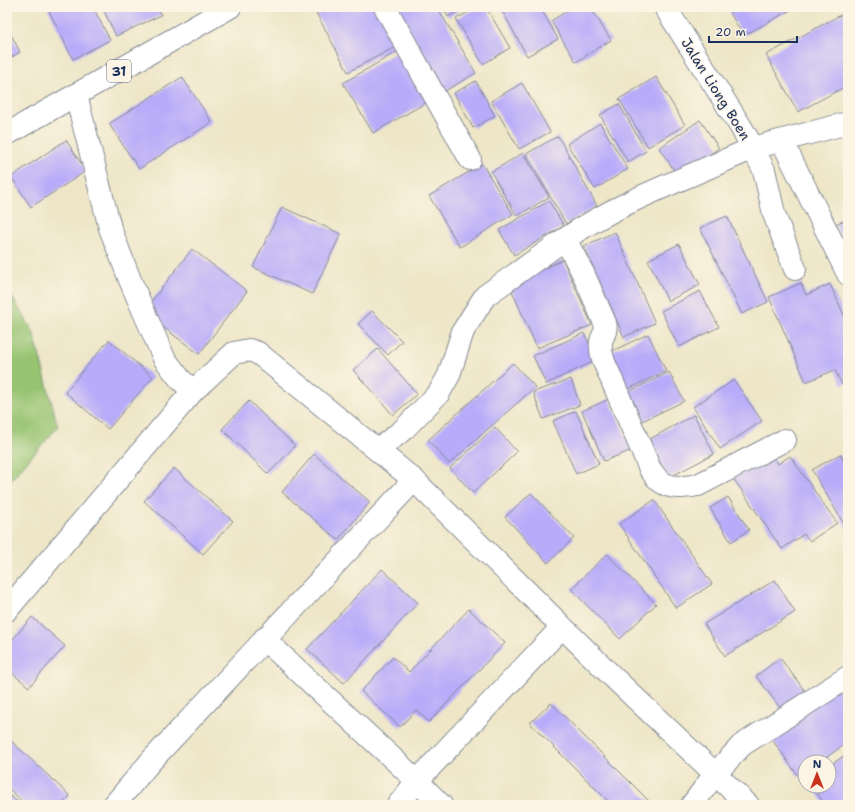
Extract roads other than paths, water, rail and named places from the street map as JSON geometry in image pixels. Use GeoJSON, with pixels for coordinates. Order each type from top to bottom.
{"type":"FeatureCollection","features":[{"type":"Feature","properties":{"kind":"main road","name":"31"},"geometry":{"type":"LineString","coordinates":[[7,134],[230,7]]}},
{"type":"Feature","properties":{"kind":"main road"},"geometry":{"type":"LineString","coordinates":[[385,7],[470,159]]}},
{"type":"Feature","properties":{"kind":"main road","name":"Jalan Liong Boen"},"geometry":{"type":"LineString","coordinates":[[665,7],[753,148],[848,123]]}},
{"type":"Feature","properties":{"kind":"main road"},"geometry":{"type":"LineString","coordinates":[[76,95],[110,228],[130,280],[164,358],[180,379],[193,391]]}},
{"type":"Feature","properties":{"kind":"main road"},"geometry":{"type":"LineString","coordinates":[[782,141],[848,274]]}},
{"type":"Feature","properties":{"kind":"main road"},"geometry":{"type":"LineString","coordinates":[[378,450],[404,429],[439,393],[449,375],[463,331],[485,296],[574,233],[622,205],[753,148],[764,170],[774,214],[795,269]]}},
{"type":"Feature","properties":{"kind":"main road"},"geometry":{"type":"LineString","coordinates":[[565,239],[584,275],[605,323],[606,329],[601,341],[601,352],[604,362],[650,469],[660,481],[669,487],[684,488],[698,485],[785,440]]}},
{"type":"Feature","properties":{"kind":"main road"},"geometry":{"type":"LineString","coordinates":[[7,610],[193,391],[234,353],[249,350],[258,353],[414,480],[613,678],[748,805]]}},
{"type":"Feature","properties":{"kind":"main road"},"geometry":{"type":"LineString","coordinates":[[114,805],[151,761],[414,480]]}},
{"type":"Feature","properties":{"kind":"main road"},"geometry":{"type":"LineString","coordinates":[[398,805],[418,781],[562,627]]}},
{"type":"Feature","properties":{"kind":"main road"},"geometry":{"type":"LineString","coordinates":[[264,639],[418,781],[441,805]]}},
{"type":"Feature","properties":{"kind":"main road"},"geometry":{"type":"LineString","coordinates":[[692,805],[715,774],[742,745],[848,677]]}}]}
